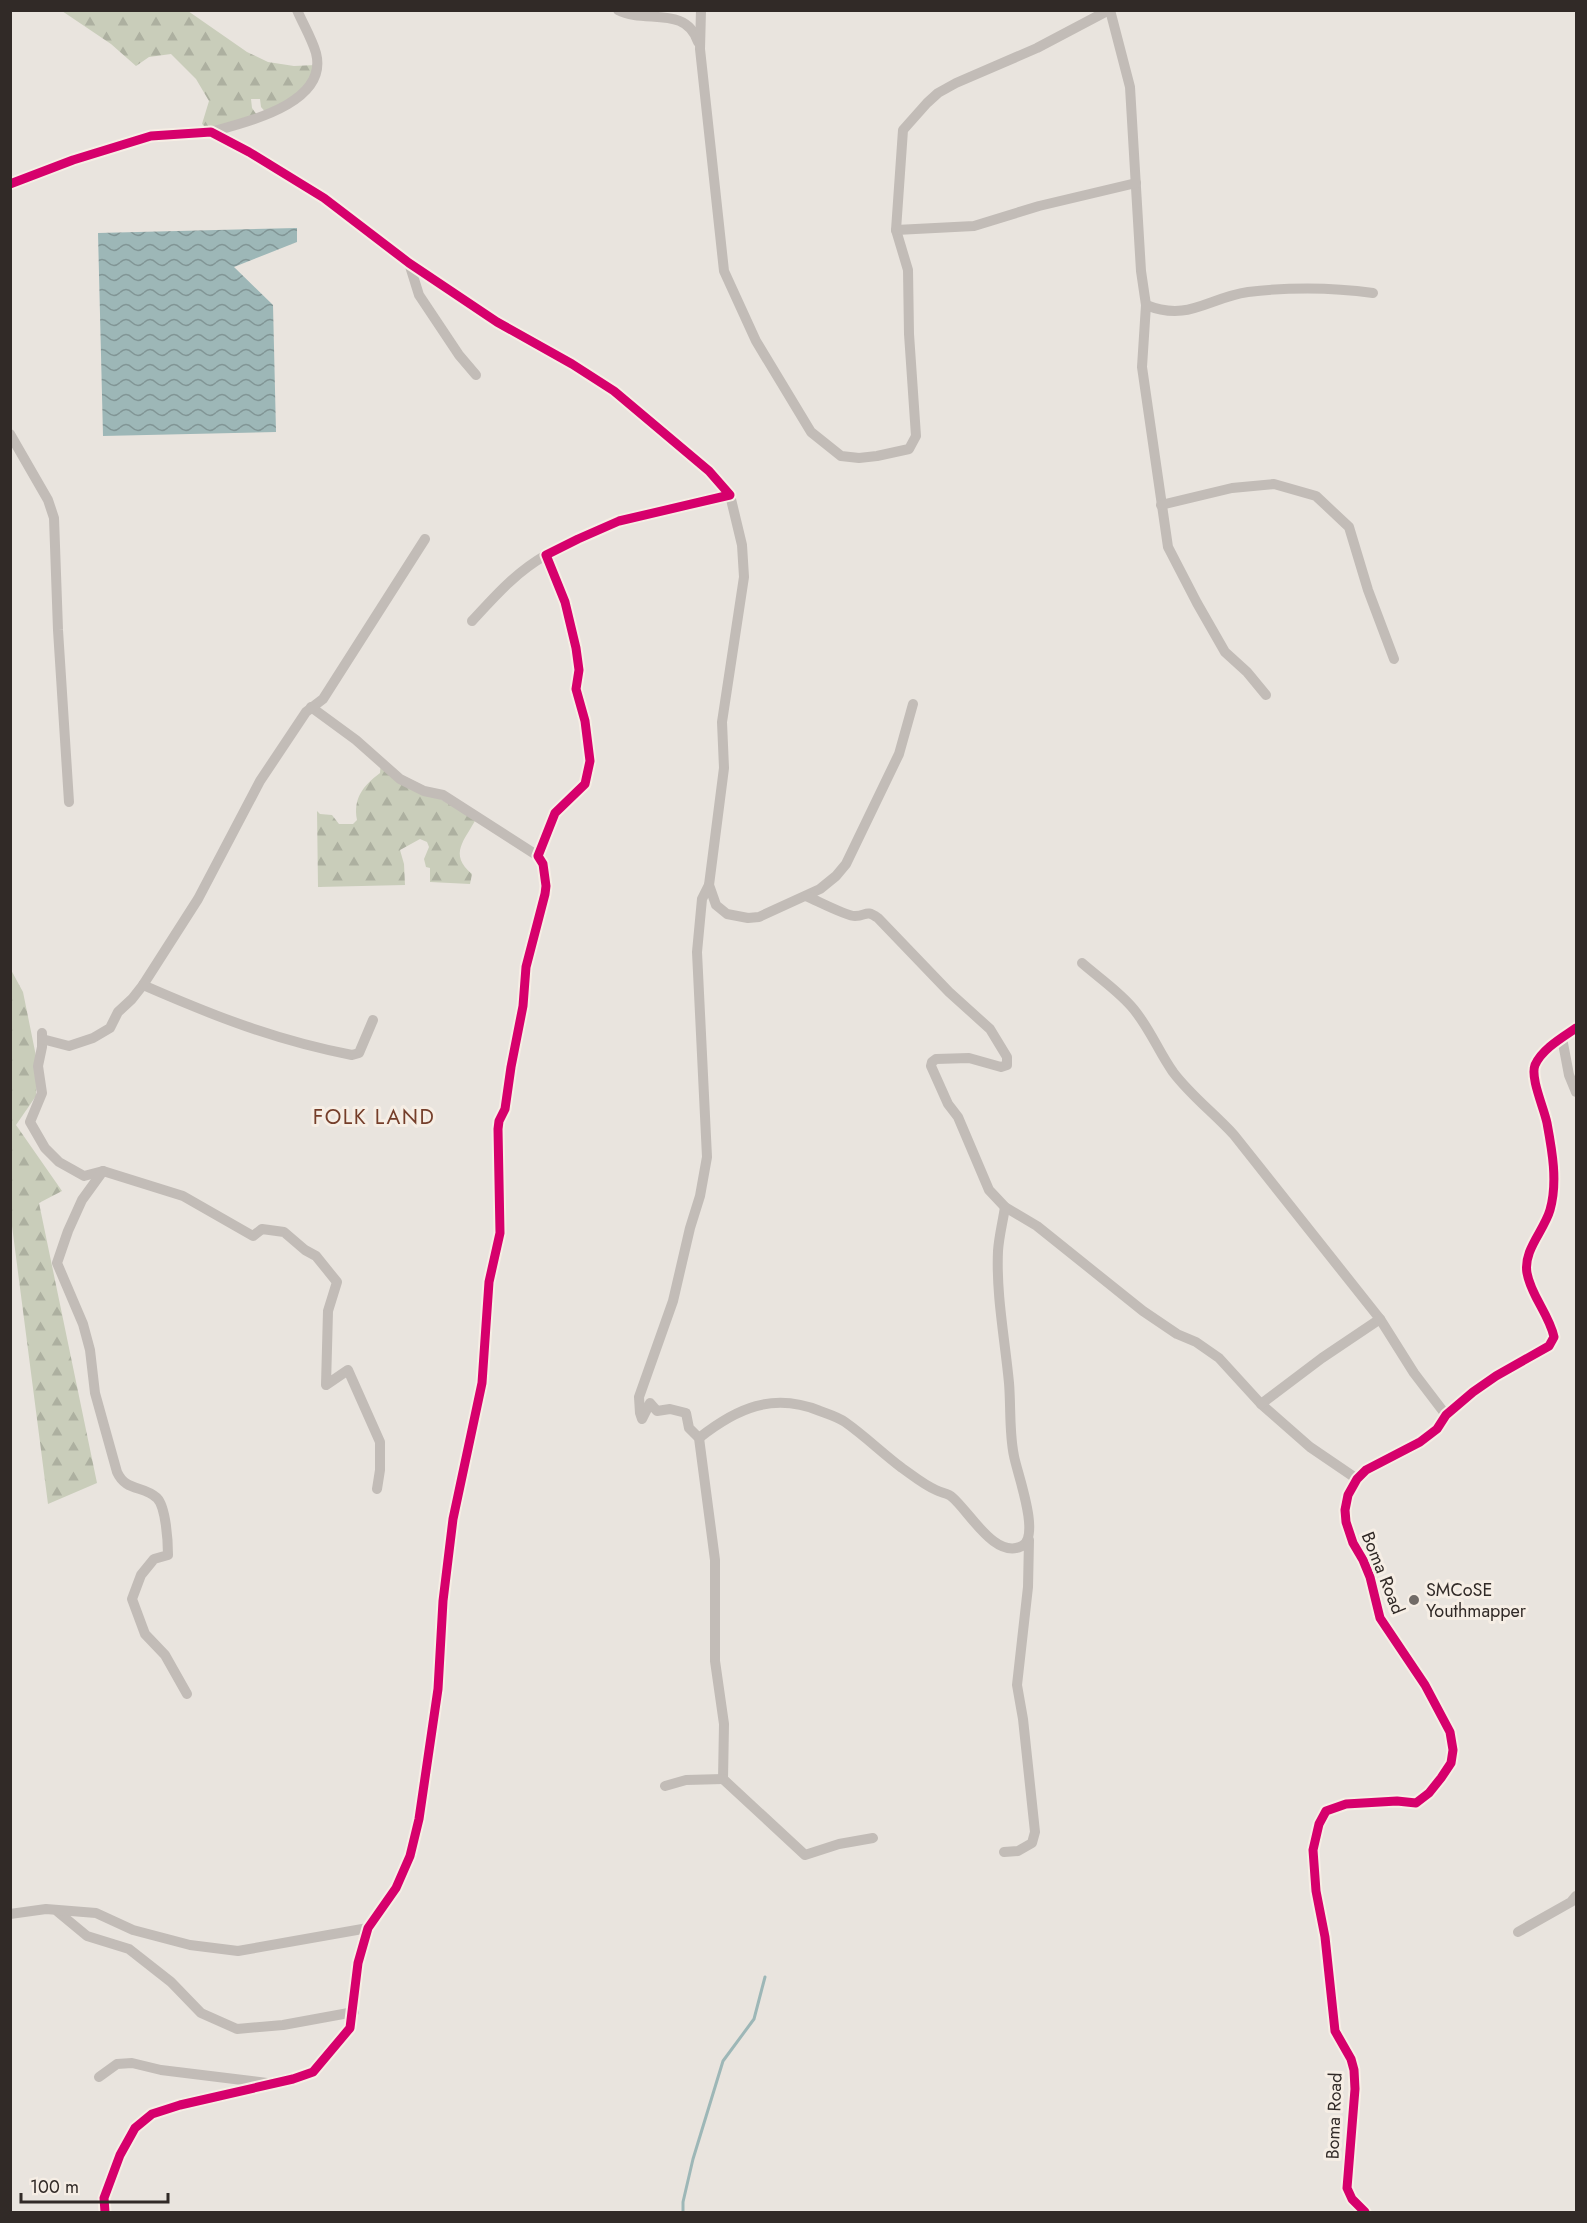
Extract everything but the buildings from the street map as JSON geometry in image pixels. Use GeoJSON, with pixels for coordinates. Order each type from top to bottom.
{"type":"FeatureCollection","features":[{"type":"Feature","properties":{"kind":"street"},"geometry":{"type":"LineString","coordinates":[[10,184],[73,160],[151,136],[211,132],[268,115],[299,96],[309,87],[316,75],[316,55],[297,10]]}},
{"type":"Feature","properties":{"kind":"street"},"geometry":{"type":"LineString","coordinates":[[618,10],[639,17],[666,14],[694,32],[700,49]]}},
{"type":"Feature","properties":{"kind":"street"},"geometry":{"type":"LineString","coordinates":[[701,10],[700,49],[724,271],[756,341],[811,432],[841,456],[868,457],[909,449],[916,436],[909,334],[908,270],[896,230],[903,130],[927,103],[956,84],[1037,48],[1109,10],[1130,87],[1141,271],[1146,305],[1142,367],[1168,547],[1225,652],[1247,672],[1266,695]]}},
{"type":"Feature","properties":{"kind":"street"},"geometry":{"type":"LineString","coordinates":[[211,132],[249,152],[324,198],[409,263],[497,322],[572,364],[614,391],[709,471],[730,495],[742,544],[744,577],[722,722],[724,768],[709,885],[702,899],[697,952],[707,1157],[700,1196],[673,1300],[639,1397],[642,1419],[650,1403],[657,1411],[670,1409],[686,1413],[689,1428],[699,1438],[715,1560],[715,1661],[724,1724],[723,1779]]}},
{"type":"Feature","properties":{"kind":"street"},"geometry":{"type":"LineString","coordinates":[[896,230],[974,225],[1039,206],[1137,183]]}},
{"type":"Feature","properties":{"kind":"street"},"geometry":{"type":"LineString","coordinates":[[409,263],[419,295],[459,355],[477,375]]}},
{"type":"Feature","properties":{"kind":"street"},"geometry":{"type":"LineString","coordinates":[[1146,305],[1160,311],[1176,313],[1204,306],[1223,297],[1249,292],[1339,288],[1373,293]]}},
{"type":"Feature","properties":{"kind":"street"},"geometry":{"type":"LineString","coordinates":[[10,434],[48,500],[54,518],[58,630],[69,802]]}},
{"type":"Feature","properties":{"kind":"street"},"geometry":{"type":"LineString","coordinates":[[1161,505],[1232,488],[1274,484],[1316,495],[1349,527],[1368,590],[1394,659]]}},
{"type":"Feature","properties":{"kind":"street"},"geometry":{"type":"LineString","coordinates":[[472,621],[501,588],[522,570],[578,538],[619,521],[730,495]]}},
{"type":"Feature","properties":{"kind":"street"},"geometry":{"type":"LineString","coordinates":[[377,1488],[380,1470],[380,1442],[348,1370],[326,1385],[328,1311],[337,1282],[316,1256],[284,1232],[262,1229],[253,1236],[183,1196],[103,1171],[84,1176],[59,1162],[45,1148],[30,1122],[42,1093],[38,1066],[42,1036],[69,1046],[93,1038],[110,1028],[118,1012],[132,999],[142,985],[198,898],[260,781],[311,707],[323,699],[425,539]]}},
{"type":"Feature","properties":{"kind":"street"},"geometry":{"type":"LineString","coordinates":[[538,856],[555,813],[585,784],[590,762],[585,721],[576,689],[579,670],[576,648],[565,602],[546,555]]}},
{"type":"Feature","properties":{"kind":"street"},"geometry":{"type":"LineString","coordinates":[[709,885],[716,905],[727,914],[748,918],[759,917],[820,889],[846,864],[899,754],[913,704]]}},
{"type":"Feature","properties":{"kind":"street"},"geometry":{"type":"LineString","coordinates":[[105,2212],[104,2198],[120,2155],[135,2128],[152,2114],[314,2072],[347,2034],[354,2012],[358,1963],[368,1928],[396,1888],[410,1856],[419,1819],[438,1689],[445,1589],[453,1519],[482,1383],[489,1282],[500,1233],[498,1129],[499,1121],[506,1109],[511,1067],[523,1006],[526,968],[546,886],[543,864],[538,856],[443,795],[424,791],[400,779],[356,741],[311,707]]}},
{"type":"Feature","properties":{"kind":"street"},"geometry":{"type":"LineString","coordinates":[[806,896],[853,916],[865,912],[878,918],[949,992],[990,1029],[1007,1057],[1007,1065],[1004,1067],[969,1058],[936,1059],[931,1066],[948,1104],[958,1117],[989,1190],[1005,1207],[1037,1226],[1143,1311],[1177,1334],[1196,1342],[1220,1358],[1261,1404],[1310,1447],[1357,1479],[1366,1470],[1420,1442],[1437,1429],[1446,1415],[1473,1392],[1549,1346],[1554,1337],[1552,1326],[1530,1287],[1526,1263],[1550,1209],[1554,1181],[1552,1149],[1542,1101],[1534,1077],[1534,1066],[1540,1057],[1576,1028]]}},
{"type":"Feature","properties":{"kind":"street"},"geometry":{"type":"LineString","coordinates":[[1082,963],[1130,1005],[1152,1035],[1172,1070],[1197,1101],[1220,1119],[1234,1135],[1380,1319],[1414,1373],[1446,1415]]}},
{"type":"Feature","properties":{"kind":"street"},"geometry":{"type":"LineString","coordinates":[[142,985],[222,1019],[284,1040],[352,1055],[359,1053],[373,1020]]}},
{"type":"Feature","properties":{"kind":"street"},"geometry":{"type":"LineString","coordinates":[[1562,1038],[1569,1075],[1576,1092]]}},
{"type":"Feature","properties":{"kind":"street"},"geometry":{"type":"LineString","coordinates":[[103,1171],[82,1200],[57,1263],[83,1324],[90,1350],[95,1393],[117,1472],[121,1481],[157,1498],[163,1509],[168,1555],[153,1559],[141,1575],[132,1599],[145,1634],[165,1655],[187,1694]]}},
{"type":"Feature","properties":{"kind":"street"},"geometry":{"type":"LineString","coordinates":[[1004,1852],[1018,1851],[1032,1843],[1035,1832],[1023,1719],[1017,1685],[1028,1587],[1031,1532],[1013,1453],[1011,1405],[1002,1318],[998,1253],[1005,1207]]}},
{"type":"Feature","properties":{"kind":"street"},"geometry":{"type":"LineString","coordinates":[[1261,1404],[1322,1358],[1380,1319]]}},
{"type":"Feature","properties":{"kind":"street"},"geometry":{"type":"LineString","coordinates":[[699,1438],[713,1426],[745,1408],[770,1402],[813,1408],[843,1420],[902,1468],[935,1490],[951,1496],[987,1537],[1000,1545],[1012,1548],[1022,1546],[1029,1540]]}},
{"type":"Feature","properties":{"kind":"street","name":"Boma Road"},"geometry":{"type":"LineString","coordinates":[[1357,1479],[1348,1495],[1345,1510],[1349,1534],[1370,1577],[1380,1618],[1425,1685],[1450,1732],[1453,1750],[1451,1763],[1441,1778],[1429,1793],[1416,1803],[1398,1801],[1346,1804],[1326,1811],[1319,1824],[1313,1850],[1316,1891],[1325,1937],[1335,2031],[1354,2070],[1355,2089],[1347,2188],[1352,2199],[1365,2212]]}},
{"type":"Feature","properties":{"kind":"street"},"geometry":{"type":"LineString","coordinates":[[665,1786],[686,1780],[723,1779],[804,1855],[839,1844],[873,1838]]}},
{"type":"Feature","properties":{"kind":"street"},"geometry":{"type":"LineString","coordinates":[[1518,1932],[1571,1902],[1576,1896]]}},
{"type":"Feature","properties":{"kind":"street"},"geometry":{"type":"LineString","coordinates":[[10,1914],[46,1909],[58,1912],[96,1913],[133,1930],[155,1936],[190,1945],[238,1951],[368,1928]]}},
{"type":"Feature","properties":{"kind":"street"},"geometry":{"type":"LineString","coordinates":[[58,1912],[87,1936],[129,1949],[171,1982],[201,2013],[237,2029],[283,2025],[354,2012]]}},
{"type":"Feature","properties":{"kind":"street"},"geometry":{"type":"LineString","coordinates":[[99,2077],[117,2064],[132,2063],[161,2070],[274,2084]]}},
{"type":"Feature","properties":{"kind":"green space"},"geometry":{"type":"Polygon","coordinates":[[[62,11],[188,11],[247,52],[268,62],[294,66],[316,65],[309,87],[268,115],[261,107],[260,99],[251,99],[252,108],[259,118],[211,132],[202,124],[209,101],[196,79],[171,54],[149,57],[136,66],[111,44],[62,11]]]}},
{"type":"Feature","properties":{"kind":"green space"},"geometry":{"type":"Polygon","coordinates":[[[381,762],[476,819],[464,840],[460,853],[465,867],[472,874],[470,884],[430,882],[430,868],[426,867],[424,859],[429,847],[427,842],[420,839],[400,850],[404,864],[405,885],[318,887],[317,811],[320,814],[332,815],[339,824],[353,824],[357,820],[358,799],[369,783],[380,773],[381,762]]]}},
{"type":"Feature","properties":{"kind":"green space"},"geometry":{"type":"Polygon","coordinates":[[[10,968],[23,992],[38,1066],[36,1096],[16,1125],[62,1191],[39,1203],[97,1483],[48,1504],[11,1227],[10,968]]]}},
{"type":"Feature","properties":{"kind":"water"},"geometry":{"type":"Polygon","coordinates":[[[297,228],[297,242],[234,267],[273,305],[276,432],[103,436],[98,233],[297,228]]]}},
{"type":"Feature","properties":{"kind":"waterway"},"geometry":{"type":"LineString","coordinates":[[683,2212],[683,2202],[693,2159],[723,2061],[754,2019],[765,1977]]}},
{"type":"Feature","properties":{"kind":"cycle path"},"geometry":{"type":"LineString","coordinates":[[10,184],[73,160],[151,136],[211,132],[249,152],[324,198],[409,263],[497,322],[572,364],[614,391],[709,471],[730,495],[619,521],[546,555],[565,602],[576,648],[579,670],[576,689],[585,721],[590,761],[585,784],[555,813],[538,856],[543,864],[546,886],[526,967],[523,1006],[505,1109],[499,1121],[500,1233],[489,1282],[482,1383],[453,1519],[443,1601],[438,1689],[419,1819],[410,1856],[396,1888],[368,1928],[358,1963],[350,2028],[313,2072],[152,2114],[135,2128],[120,2155],[104,2198],[105,2212]]}},
{"type":"Feature","properties":{"kind":"cycle path"},"geometry":{"type":"LineString","coordinates":[[1365,2212],[1352,2199],[1347,2188],[1355,2089],[1354,2070],[1351,2059],[1335,2031],[1325,1937],[1316,1891],[1313,1850],[1319,1824],[1326,1811],[1346,1804],[1397,1801],[1416,1803],[1429,1793],[1441,1778],[1451,1763],[1453,1750],[1450,1732],[1425,1685],[1380,1618],[1370,1577],[1353,1543],[1346,1522],[1345,1510],[1348,1495],[1357,1479],[1366,1470],[1420,1442],[1437,1429],[1446,1415],[1473,1392],[1549,1346],[1554,1337],[1527,1273],[1528,1256],[1547,1218],[1554,1188],[1551,1144],[1534,1071],[1538,1059],[1553,1044],[1576,1028]]}},
{"type":"Feature","properties":{"kind":"place","name":"SMCoSE Youthmapper"},"geometry":{"type":"Point","coordinates":[1414,1600]}},
{"type":"Feature","properties":{"kind":"district","name":"FOLK LAND"},"geometry":{"type":"Point","coordinates":[374,1117]}}]}
